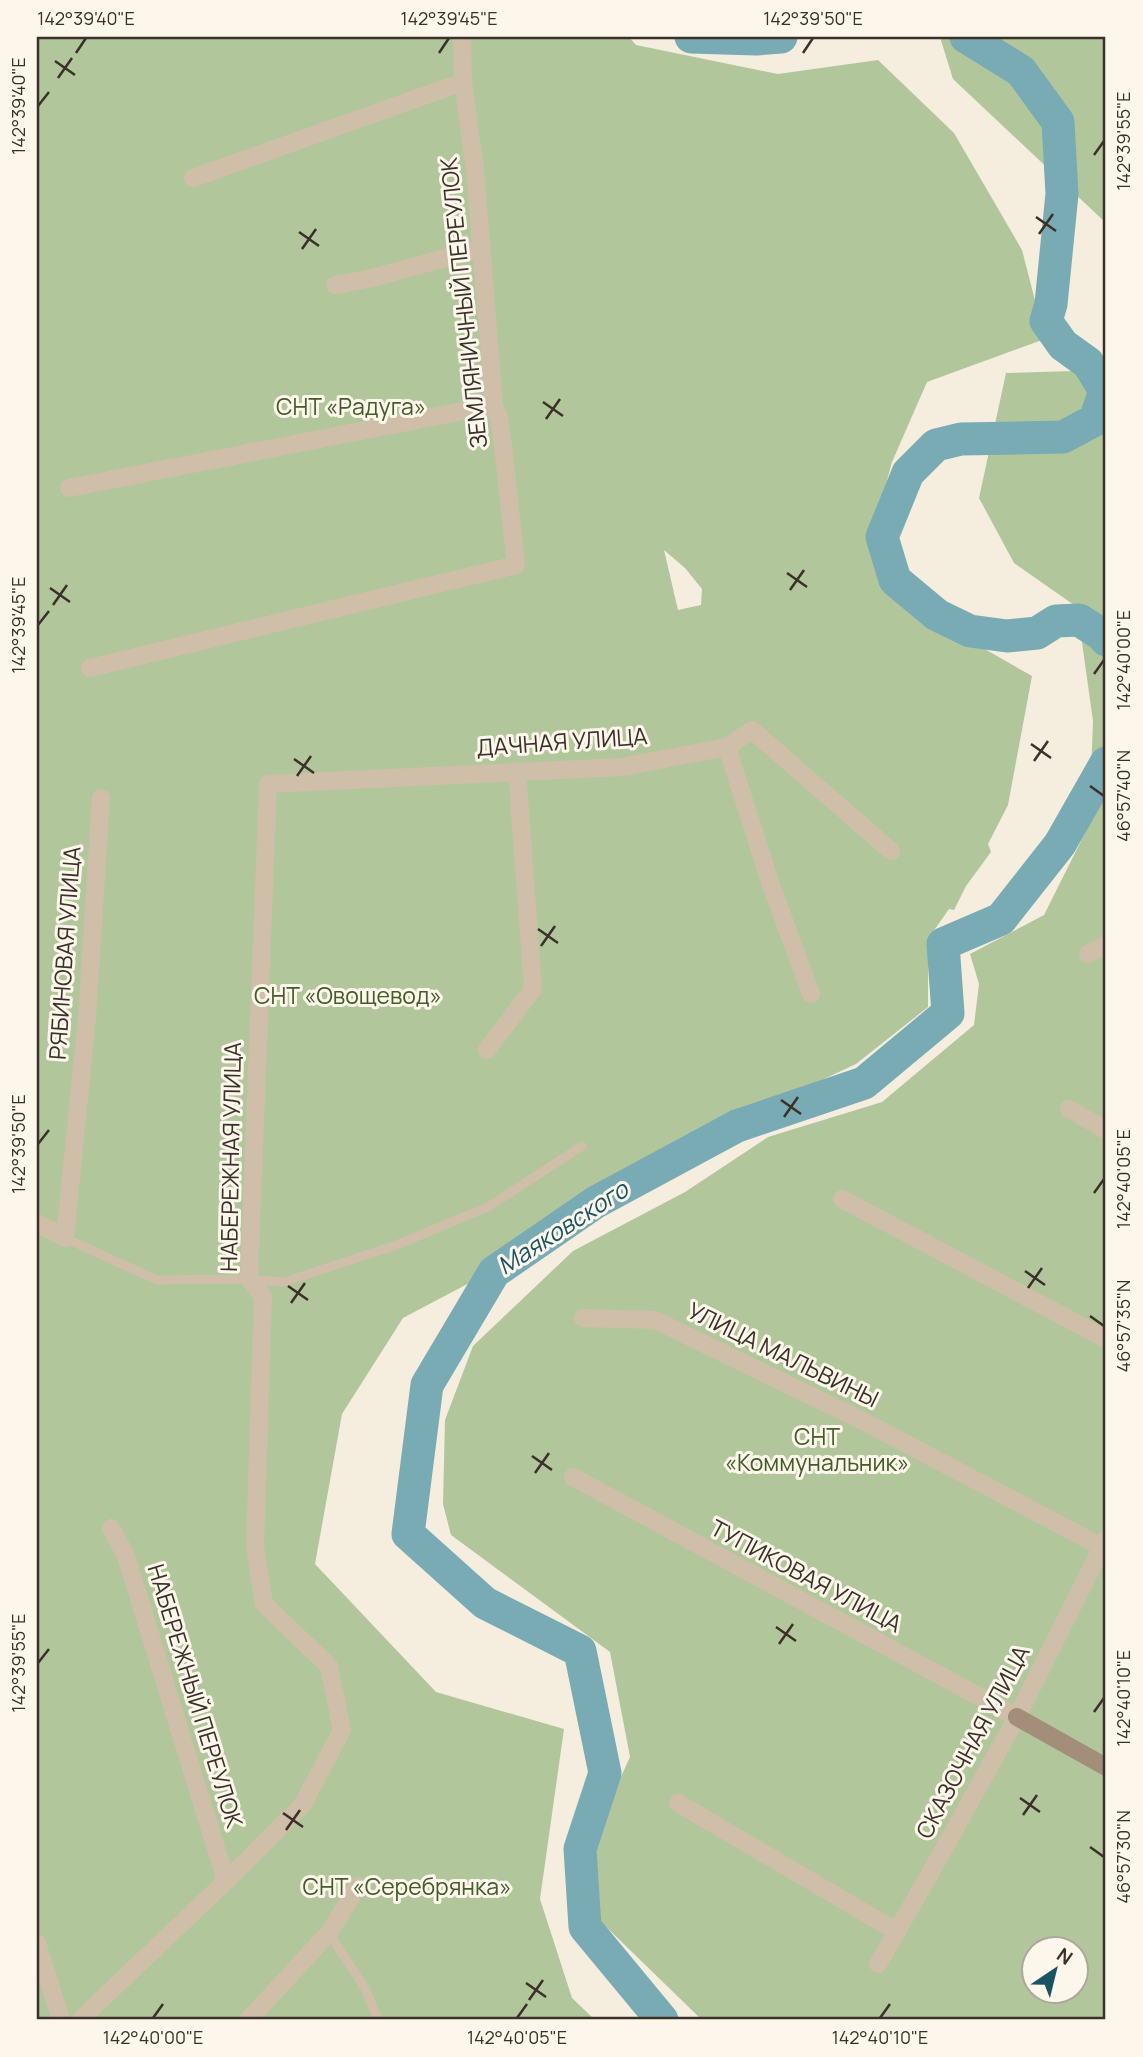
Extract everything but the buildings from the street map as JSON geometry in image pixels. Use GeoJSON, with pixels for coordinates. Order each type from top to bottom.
{"type":"FeatureCollection","features":[{"type":"Feature","properties":{"kind":"street","name":"ЗЕМЛЯНИЧНЫЙ ПЕРЕУЛОК"},"geometry":{"type":"LineString","coordinates":[[90,668],[516,565],[503,446],[494,405],[475,170],[463,82],[462,37]]}},
{"type":"Feature","properties":{"kind":"street"},"geometry":{"type":"LineString","coordinates":[[192,178],[463,82]]}},
{"type":"Feature","properties":{"kind":"street"},"geometry":{"type":"LineString","coordinates":[[335,285],[372,278],[482,248]]}},
{"type":"Feature","properties":{"kind":"street"},"geometry":{"type":"LineString","coordinates":[[69,488],[494,405]]}},
{"type":"Feature","properties":{"kind":"street","name":"ДАЧНАЯ УЛИЦА"},"geometry":{"type":"LineString","coordinates":[[268,784],[622,767],[727,747],[752,730],[891,851]]}},
{"type":"Feature","properties":{"kind":"street"},"geometry":{"type":"LineString","coordinates":[[727,747],[771,885],[811,994]]}},
{"type":"Feature","properties":{"kind":"street"},"geometry":{"type":"LineString","coordinates":[[487,1050],[533,989],[517,771]]}},
{"type":"Feature","properties":{"kind":"street","name":"НАБЕРЕЖНАЯ УЛИЦА"},"geometry":{"type":"LineString","coordinates":[[226,1881],[303,1804],[342,1730],[329,1666],[264,1604],[256,1546],[262,1296],[249,1279],[268,784]]}},
{"type":"Feature","properties":{"kind":"street","name":"РЯБИНОВАЯ УЛИЦА"},"geometry":{"type":"LineString","coordinates":[[65,1238],[87,1017],[101,798]]}},
{"type":"Feature","properties":{"kind":"street"},"geometry":{"type":"LineString","coordinates":[[1088,954],[1106,945]]}},
{"type":"Feature","properties":{"kind":"street"},"geometry":{"type":"LineString","coordinates":[[1069,1110],[1106,1130]]}},
{"type":"Feature","properties":{"kind":"street"},"geometry":{"type":"LineString","coordinates":[[842,1199],[1106,1339]]}},
{"type":"Feature","properties":{"kind":"street"},"geometry":{"type":"LineString","coordinates":[[37,1223],[65,1238]]}},
{"type":"Feature","properties":{"kind":"street","name":"УЛИЦА МАЛЬВИНЫ"},"geometry":{"type":"LineString","coordinates":[[583,1318],[655,1320],[1104,1543]]}},
{"type":"Feature","properties":{"kind":"street","name":"ТУПИКОВАЯ УЛИЦА"},"geometry":{"type":"LineString","coordinates":[[573,1477],[1017,1717]]}},
{"type":"Feature","properties":{"kind":"street","name":"НАБЕРЕЖНЫЙ ПЕРЕУЛОК"},"geometry":{"type":"LineString","coordinates":[[111,1528],[126,1556],[226,1881]]}},
{"type":"Feature","properties":{"kind":"street","name":"СКАЗОЧНАЯ УЛИЦА"},"geometry":{"type":"LineString","coordinates":[[878,1964],[1017,1717],[1104,1543]]}},
{"type":"Feature","properties":{"kind":"street"},"geometry":{"type":"LineString","coordinates":[[1017,1717],[1106,1767]]}},
{"type":"Feature","properties":{"kind":"street"},"geometry":{"type":"LineString","coordinates":[[678,1803],[896,1931]]}},
{"type":"Feature","properties":{"kind":"street"},"geometry":{"type":"LineString","coordinates":[[79,2020],[226,1881]]}},
{"type":"Feature","properties":{"kind":"street"},"geometry":{"type":"LineString","coordinates":[[248,2020],[329,1933],[358,1886]]}},
{"type":"Feature","properties":{"kind":"street"},"geometry":{"type":"LineString","coordinates":[[37,1943],[61,2020]]}},
{"type":"Feature","properties":{"kind":"lane"},"geometry":{"type":"LineString","coordinates":[[65,1238],[158,1280],[249,1279],[284,1282],[394,1245],[488,1207],[582,1146]]}},
{"type":"Feature","properties":{"kind":"lane"},"geometry":{"type":"LineString","coordinates":[[329,1933],[366,1990],[378,2020]]}},
{"type":"Feature","properties":{"kind":"green space"},"geometry":{"type":"Polygon","coordinates":[[[37,37],[629,37],[636,45],[778,74],[878,60],[954,133],[1022,250],[1045,339],[927,382],[892,462],[871,540],[904,603],[1032,676],[1008,805],[988,844],[991,852],[966,886],[954,910],[949,909],[928,939],[928,1007],[856,1064],[623,1173],[562,1225],[475,1280],[403,1318],[342,1414],[315,1564],[436,1692],[564,1729],[540,1899],[572,1998],[595,2020],[37,2020],[37,37]],[[664,550],[678,610],[701,605],[702,589],[685,568],[664,550]]]}},
{"type":"Feature","properties":{"kind":"green space"},"geometry":{"type":"Polygon","coordinates":[[[940,37],[1106,37],[1106,223],[953,79],[940,37]]]}},
{"type":"Feature","properties":{"kind":"green space","name":"СНТ «Коммунальник»"},"geometry":{"type":"Polygon","coordinates":[[[1106,370],[1106,2020],[702,2020],[596,1917],[596,1832],[630,1757],[610,1652],[451,1535],[443,1504],[445,1420],[473,1346],[573,1251],[685,1192],[768,1137],[882,1102],[974,1025],[979,984],[970,954],[1044,915],[1089,825],[1093,721],[1077,607],[1014,563],[979,498],[1006,373],[1106,370]]]}},
{"type":"Feature","properties":{"kind":"waterway","name":"Маяковского"},"geometry":{"type":"LineString","coordinates":[[691,37],[781,37]]}},
{"type":"Feature","properties":{"kind":"waterway","name":"Маяковского"},"geometry":{"type":"LineString","coordinates":[[966,37],[1021,71],[1058,122],[1062,194],[1051,304],[1046,321],[1063,345],[1088,363],[1105,391],[1095,420],[1063,437],[961,439],[936,445],[908,473],[882,537],[895,580],[937,615],[970,631],[1007,636],[1037,633],[1056,621],[1079,620],[1106,640]]}},
{"type":"Feature","properties":{"kind":"waterway","name":"Маяковского"},"geometry":{"type":"LineString","coordinates":[[662,2020],[585,1927],[580,1849],[605,1773],[580,1651],[485,1603],[408,1534],[427,1385],[494,1272],[596,1202],[737,1126],[864,1083],[948,1013],[943,944],[1001,919],[1060,844],[1106,763]]}},
{"type":"Feature","properties":{"kind":"park label","name":"СНТ «Радуга»"},"geometry":{"type":"Point","coordinates":[351,407]}},
{"type":"Feature","properties":{"kind":"park label","name":"СНТ «Овощевод»"},"geometry":{"type":"Point","coordinates":[348,996]}},
{"type":"Feature","properties":{"kind":"park label","name":"СНТ «Серебрянка»"},"geometry":{"type":"Point","coordinates":[407,1887]}}]}
